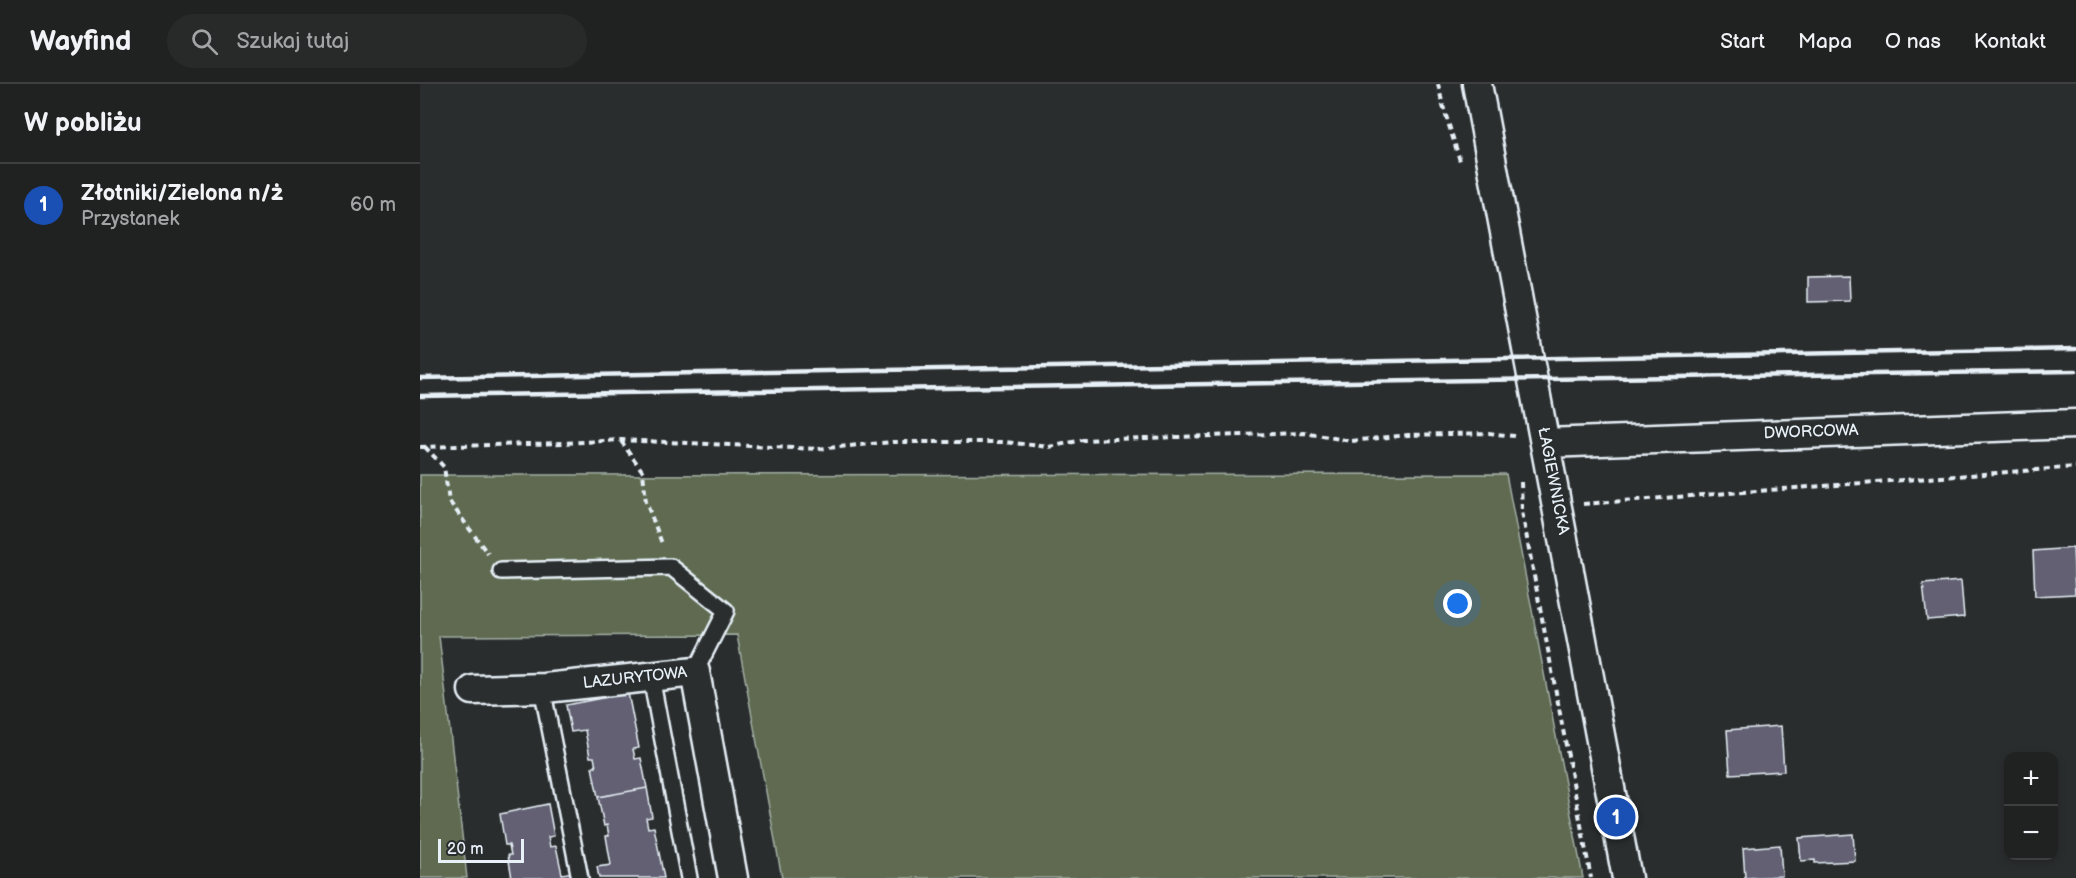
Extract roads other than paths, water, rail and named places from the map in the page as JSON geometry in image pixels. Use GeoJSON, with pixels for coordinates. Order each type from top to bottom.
{"type":"FeatureCollection","features":[{"type":"Feature","properties":{"kind":"street","name":"ŁAGIEWNICKA"},"geometry":{"type":"LineString","coordinates":[[1477,84],[1534,440],[1558,506],[1628,878]]}},
{"type":"Feature","properties":{"kind":"street","name":"DWORCOWA"},"geometry":{"type":"LineString","coordinates":[[1534,440],[2076,424]]}},
{"type":"Feature","properties":{"kind":"street","name":"LAZURYTOWA"},"geometry":{"type":"LineString","coordinates":[[473,690],[542,688],[695,672],[733,878]]}},
{"type":"Feature","properties":{"kind":"lane"},"geometry":{"type":"LineString","coordinates":[[501,571],[671,567],[726,611],[695,672]]}},
{"type":"Feature","properties":{"kind":"lane"},"geometry":{"type":"LineString","coordinates":[[651,676],[689,878]]}},
{"type":"Feature","properties":{"kind":"lane"},"geometry":{"type":"LineString","coordinates":[[542,688],[580,878]]}},
{"type":"Feature","properties":{"kind":"railway"},"geometry":{"type":"LineString","coordinates":[[420,378],[2076,349]]}},
{"type":"Feature","properties":{"kind":"railway"},"geometry":{"type":"LineString","coordinates":[[420,396],[2076,371]]}},
{"type":"Feature","properties":{"kind":"place","name":"Złotniki/Zielona n/ż"},"geometry":{"type":"Point","coordinates":[1616,817]}}]}
